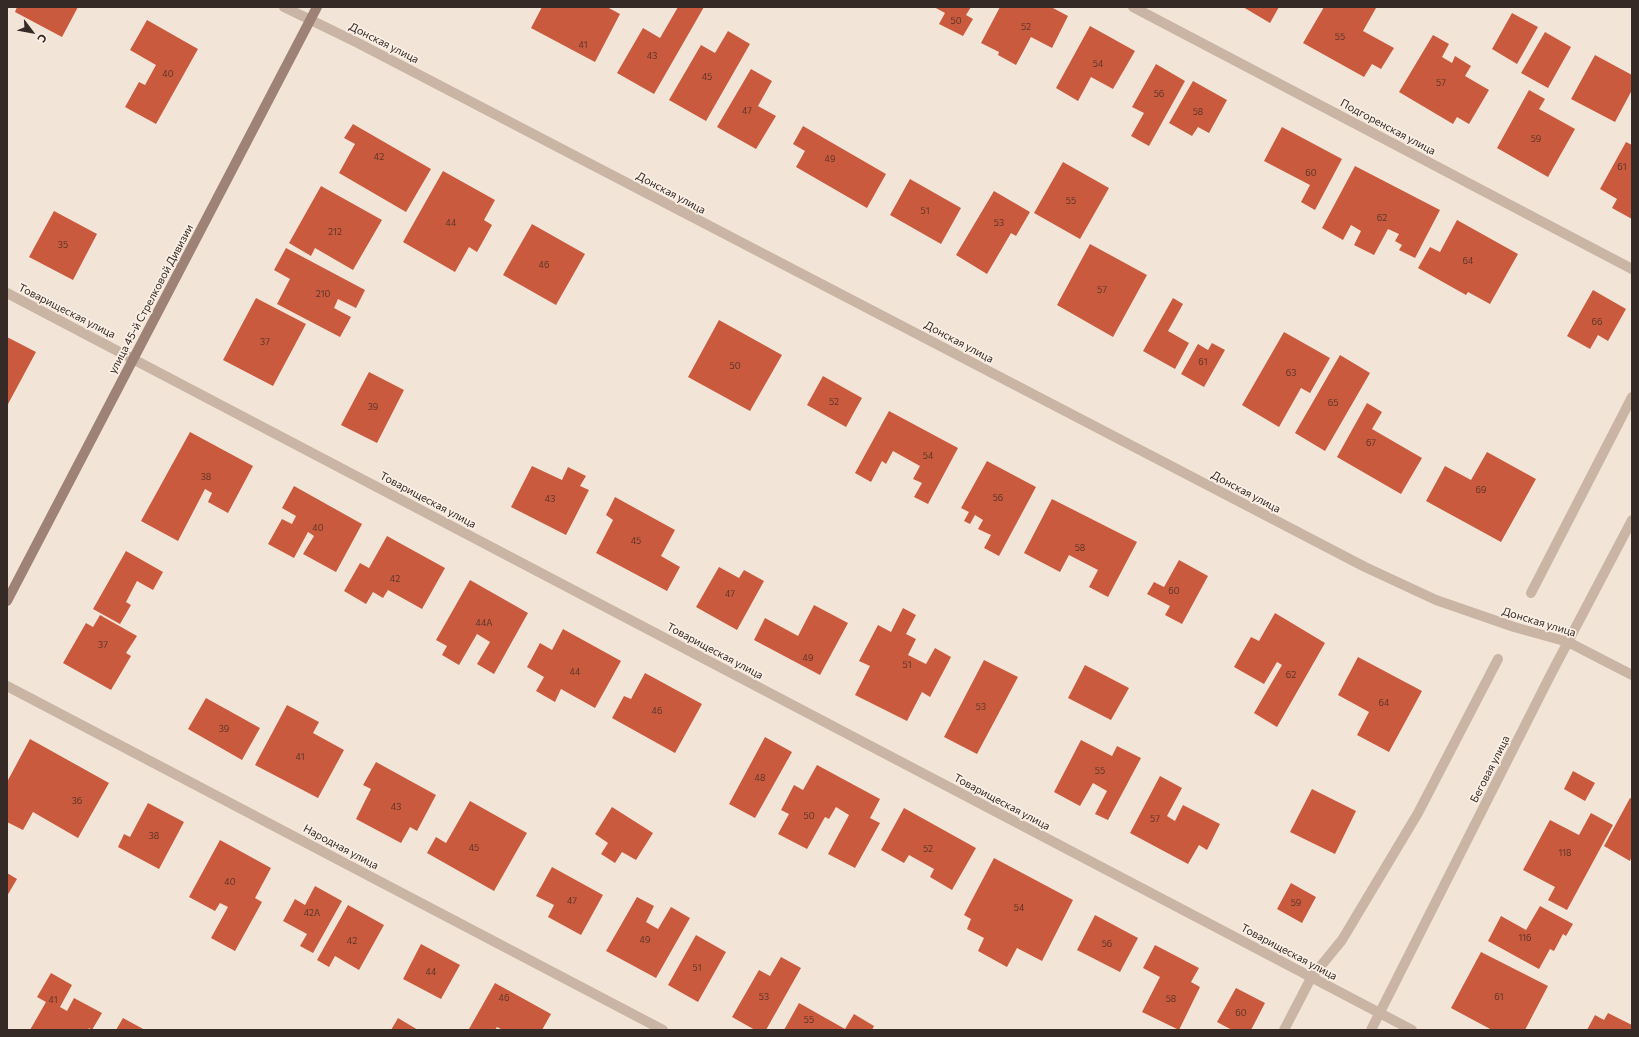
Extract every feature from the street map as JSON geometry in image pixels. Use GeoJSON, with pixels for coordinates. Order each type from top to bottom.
{"type":"FeatureCollection","features":[{"type":"Feature","properties":{"kind":"main road","name":"улица 45-й Стрелковой Дивизии"},"geometry":{"type":"LineString","coordinates":[[7,601],[316,7]]}},
{"type":"Feature","properties":{"kind":"street","name":"Донская улица"},"geometry":{"type":"LineString","coordinates":[[284,7],[386,58],[1364,567],[1436,600],[1514,627],[1568,642],[1632,675]]}},
{"type":"Feature","properties":{"kind":"street","name":"Подгоренская улица"},"geometry":{"type":"LineString","coordinates":[[1134,7],[1632,269]]}},
{"type":"Feature","properties":{"kind":"street","name":"Товарищеская улица"},"geometry":{"type":"LineString","coordinates":[[7,293],[134,358],[1412,1030]]}},
{"type":"Feature","properties":{"kind":"street"},"geometry":{"type":"LineString","coordinates":[[1531,593],[1632,397]]}},
{"type":"Feature","properties":{"kind":"street","name":"Беговая улица"},"geometry":{"type":"LineString","coordinates":[[1371,1030],[1568,642],[1632,520]]}},
{"type":"Feature","properties":{"kind":"street"},"geometry":{"type":"LineString","coordinates":[[1284,1030],[1311,978],[1342,940],[1418,813],[1498,659]]}},
{"type":"Feature","properties":{"kind":"street","name":"Народная улица"},"geometry":{"type":"LineString","coordinates":[[7,686],[663,1030]]}},
{"type":"Feature","properties":{"kind":"building"},"geometry":{"type":"Polygon","coordinates":[[[17,7],[78,7],[62,37],[15,12],[17,7]]]}},
{"type":"Feature","properties":{"kind":"building"},"geometry":{"type":"Polygon","coordinates":[[[542,7],[607,7],[620,14],[595,62],[531,28],[542,7]]]}},
{"type":"Feature","properties":{"kind":"building"},"geometry":{"type":"Polygon","coordinates":[[[678,7],[704,7],[654,94],[617,73],[643,28],[660,38],[678,7]]]}},
{"type":"Feature","properties":{"kind":"building"},"geometry":{"type":"Polygon","coordinates":[[[934,7],[971,7],[966,15],[973,19],[963,36],[939,24],[945,13],[934,7]]]}},
{"type":"Feature","properties":{"kind":"building"},"geometry":{"type":"Polygon","coordinates":[[[1000,7],[1051,7],[1068,16],[1052,48],[1031,37],[1016,65],[998,55],[999,52],[981,43],[1000,7]]]}},
{"type":"Feature","properties":{"kind":"building"},"geometry":{"type":"Polygon","coordinates":[[[1243,7],[1279,7],[1270,23],[1243,7]]]}},
{"type":"Feature","properties":{"kind":"building"},"geometry":{"type":"Polygon","coordinates":[[[1324,7],[1376,8],[1363,31],[1394,48],[1381,69],[1372,64],[1364,77],[1303,43],[1324,7]]]}},
{"type":"Feature","properties":{"kind":"building"},"geometry":{"type":"Polygon","coordinates":[[[1512,13],[1538,27],[1517,64],[1492,49],[1512,13]]]}},
{"type":"Feature","properties":{"kind":"building"},"geometry":{"type":"Polygon","coordinates":[[[147,20],[198,49],[156,124],[125,107],[139,82],[145,85],[156,65],[130,50],[147,20]]]}},
{"type":"Feature","properties":{"kind":"building"},"geometry":{"type":"Polygon","coordinates":[[[1090,26],[1135,51],[1113,89],[1091,77],[1078,101],[1056,88],[1090,26]]]}},
{"type":"Feature","properties":{"kind":"building"},"geometry":{"type":"Polygon","coordinates":[[[728,31],[750,44],[706,121],[669,100],[701,45],[715,53],[728,31]]]}},
{"type":"Feature","properties":{"kind":"building"},"geometry":{"type":"Polygon","coordinates":[[[1545,32],[1571,47],[1548,88],[1521,73],[1545,32]]]}},
{"type":"Feature","properties":{"kind":"building"},"geometry":{"type":"Polygon","coordinates":[[[1433,35],[1449,44],[1442,57],[1452,63],[1455,56],[1471,66],[1465,76],[1489,90],[1469,124],[1457,117],[1453,124],[1399,92],[1433,35]]]}},
{"type":"Feature","properties":{"kind":"building"},"geometry":{"type":"Polygon","coordinates":[[[1595,55],[1632,75],[1632,90],[1615,122],[1571,99],[1595,55]]]}},
{"type":"Feature","properties":{"kind":"building"},"geometry":{"type":"Polygon","coordinates":[[[1156,64],[1185,81],[1149,146],[1131,136],[1144,113],[1132,107],[1156,64]]]}},
{"type":"Feature","properties":{"kind":"building"},"geometry":{"type":"Polygon","coordinates":[[[751,69],[772,81],[758,106],[776,116],[756,149],[717,127],[751,69]]]}},
{"type":"Feature","properties":{"kind":"building"},"geometry":{"type":"Polygon","coordinates":[[[1193,81],[1227,100],[1209,133],[1198,127],[1192,136],[1169,123],[1193,81]]]}},
{"type":"Feature","properties":{"kind":"building"},"geometry":{"type":"Polygon","coordinates":[[[1529,90],[1545,99],[1539,109],[1575,129],[1548,177],[1497,148],[1529,90]]]}},
{"type":"Feature","properties":{"kind":"building"},"geometry":{"type":"Polygon","coordinates":[[[353,124],[431,169],[406,212],[339,173],[355,144],[344,138],[353,124]]]}},
{"type":"Feature","properties":{"kind":"building"},"geometry":{"type":"Polygon","coordinates":[[[803,126],[886,174],[867,208],[796,167],[805,151],[793,144],[803,126]]]}},
{"type":"Feature","properties":{"kind":"building"},"geometry":{"type":"Polygon","coordinates":[[[1282,127],[1342,159],[1315,210],[1301,202],[1310,185],[1264,161],[1282,127]]]}},
{"type":"Feature","properties":{"kind":"building"},"geometry":{"type":"Polygon","coordinates":[[[1626,142],[1632,145],[1632,219],[1612,208],[1617,199],[1600,189],[1626,142]]]}},
{"type":"Feature","properties":{"kind":"building"},"geometry":{"type":"Polygon","coordinates":[[[1063,162],[1109,188],[1080,239],[1034,213],[1063,162]]]}},
{"type":"Feature","properties":{"kind":"building"},"geometry":{"type":"Polygon","coordinates":[[[1355,166],[1440,210],[1415,258],[1399,250],[1402,245],[1395,241],[1399,234],[1388,229],[1374,255],[1354,245],[1361,231],[1351,225],[1343,240],[1322,228],[1355,166]]]}},
{"type":"Feature","properties":{"kind":"building"},"geometry":{"type":"Polygon","coordinates":[[[443,171],[495,200],[484,220],[492,225],[477,252],[469,247],[455,272],[403,242],[443,171]]]}},
{"type":"Feature","properties":{"kind":"building"},"geometry":{"type":"Polygon","coordinates":[[[910,179],[961,208],[941,244],[890,215],[910,179]]]}},
{"type":"Feature","properties":{"kind":"building"},"geometry":{"type":"Polygon","coordinates":[[[321,186],[382,220],[353,270],[315,248],[311,256],[289,243],[321,186]]]}},
{"type":"Feature","properties":{"kind":"building"},"geometry":{"type":"Polygon","coordinates":[[[994,191],[1030,212],[1016,236],[1011,233],[987,274],[956,255],[994,191]]]}},
{"type":"Feature","properties":{"kind":"building"},"geometry":{"type":"Polygon","coordinates":[[[54,211],[97,234],[73,280],[29,257],[54,211]]]}},
{"type":"Feature","properties":{"kind":"building"},"geometry":{"type":"Polygon","coordinates":[[[1457,220],[1518,254],[1490,304],[1468,292],[1466,295],[1418,268],[1430,247],[1440,252],[1457,220]]]}},
{"type":"Feature","properties":{"kind":"building"},"geometry":{"type":"Polygon","coordinates":[[[532,224],[585,254],[556,305],[503,275],[532,224]]]}},
{"type":"Feature","properties":{"kind":"building"},"geometry":{"type":"Polygon","coordinates":[[[1090,244],[1147,275],[1113,337],[1057,305],[1090,244]]]}},
{"type":"Feature","properties":{"kind":"building"},"geometry":{"type":"Polygon","coordinates":[[[286,248],[365,290],[356,308],[338,299],[334,308],[351,317],[340,337],[277,304],[290,279],[274,270],[286,248]]]}},
{"type":"Feature","properties":{"kind":"building"},"geometry":{"type":"Polygon","coordinates":[[[1593,290],[1626,309],[1608,341],[1598,335],[1590,349],[1567,336],[1593,290]]]}},
{"type":"Feature","properties":{"kind":"building"},"geometry":{"type":"Polygon","coordinates":[[[256,298],[306,324],[273,386],[223,360],[256,298]]]}},
{"type":"Feature","properties":{"kind":"building"},"geometry":{"type":"Polygon","coordinates":[[[1173,298],[1183,304],[1168,331],[1189,343],[1175,369],[1143,351],[1173,298]]]}},
{"type":"Feature","properties":{"kind":"building"},"geometry":{"type":"Polygon","coordinates":[[[719,320],[782,355],[750,411],[688,377],[719,320]]]}},
{"type":"Feature","properties":{"kind":"building"},"geometry":{"type":"Polygon","coordinates":[[[1284,332],[1330,358],[1310,393],[1301,388],[1279,427],[1242,405],[1284,332]]]}},
{"type":"Feature","properties":{"kind":"building"},"geometry":{"type":"Polygon","coordinates":[[[7,337],[36,352],[7,406],[7,337]]]}},
{"type":"Feature","properties":{"kind":"building"},"geometry":{"type":"Polygon","coordinates":[[[1212,343],[1225,350],[1204,387],[1181,374],[1198,344],[1208,350],[1212,343]]]}},
{"type":"Feature","properties":{"kind":"building"},"geometry":{"type":"Polygon","coordinates":[[[1340,355],[1370,373],[1325,451],[1295,433],[1340,355]]]}},
{"type":"Feature","properties":{"kind":"building"},"geometry":{"type":"Polygon","coordinates":[[[369,372],[404,390],[377,443],[341,425],[369,372]]]}},
{"type":"Feature","properties":{"kind":"building"},"geometry":{"type":"Polygon","coordinates":[[[823,376],[862,398],[846,427],[807,405],[823,376]]]}},
{"type":"Feature","properties":{"kind":"building"},"geometry":{"type":"Polygon","coordinates":[[[1367,403],[1382,412],[1372,429],[1422,458],[1401,494],[1337,457],[1367,403]]]}},
{"type":"Feature","properties":{"kind":"building"},"geometry":{"type":"Polygon","coordinates":[[[889,411],[958,448],[928,504],[914,497],[922,483],[913,479],[920,466],[893,451],[886,464],[882,461],[871,482],[855,473],[889,411]]]}},
{"type":"Feature","properties":{"kind":"building"},"geometry":{"type":"Polygon","coordinates":[[[190,432],[253,466],[228,513],[208,502],[212,493],[205,489],[178,541],[141,521],[190,432]]]}},
{"type":"Feature","properties":{"kind":"building"},"geometry":{"type":"Polygon","coordinates":[[[1487,452],[1536,479],[1501,542],[1426,501],[1445,466],[1471,480],[1487,452]]]}},
{"type":"Feature","properties":{"kind":"building"},"geometry":{"type":"Polygon","coordinates":[[[987,461],[1036,487],[999,556],[984,548],[991,535],[978,529],[983,520],[975,515],[970,524],[964,521],[969,512],[961,508],[987,461]]]}},
{"type":"Feature","properties":{"kind":"building"},"geometry":{"type":"Polygon","coordinates":[[[532,466],[562,480],[568,467],[586,476],[580,486],[589,490],[566,535],[511,507],[532,466]]]}},
{"type":"Feature","properties":{"kind":"building"},"geometry":{"type":"Polygon","coordinates":[[[294,486],[362,524],[336,572],[303,554],[314,536],[308,532],[294,558],[268,544],[282,519],[292,524],[296,516],[282,508],[294,486]]]}},
{"type":"Feature","properties":{"kind":"building"},"geometry":{"type":"Polygon","coordinates":[[[615,497],[675,530],[661,556],[680,567],[667,591],[596,553],[613,520],[606,515],[615,497]]]}},
{"type":"Feature","properties":{"kind":"building"},"geometry":{"type":"Polygon","coordinates":[[[1052,499],[1137,542],[1108,597],[1089,587],[1098,570],[1069,555],[1060,572],[1024,553],[1052,499]]]}},
{"type":"Feature","properties":{"kind":"building"},"geometry":{"type":"Polygon","coordinates":[[[387,536],[445,568],[422,609],[388,590],[383,598],[373,592],[366,604],[344,591],[360,563],[369,568],[387,536]]]}},
{"type":"Feature","properties":{"kind":"building"},"geometry":{"type":"Polygon","coordinates":[[[126,551],[163,572],[153,590],[137,581],[126,602],[131,605],[120,624],[93,609],[126,551]]]}},
{"type":"Feature","properties":{"kind":"building"},"geometry":{"type":"Polygon","coordinates":[[[1179,560],[1208,576],[1182,624],[1165,615],[1170,606],[1147,594],[1154,582],[1164,587],[1179,560]]]}},
{"type":"Feature","properties":{"kind":"building"},"geometry":{"type":"Polygon","coordinates":[[[719,567],[739,578],[744,570],[764,581],[737,630],[696,607],[719,567]]]}},
{"type":"Feature","properties":{"kind":"building"},"geometry":{"type":"Polygon","coordinates":[[[470,580],[528,613],[494,674],[477,664],[490,642],[477,634],[459,665],[442,655],[447,646],[436,640],[470,580]]]}},
{"type":"Feature","properties":{"kind":"building"},"geometry":{"type":"Polygon","coordinates":[[[814,605],[848,623],[820,675],[754,640],[765,618],[798,636],[814,605]]]}},
{"type":"Feature","properties":{"kind":"building"},"geometry":{"type":"Polygon","coordinates":[[[903,608],[916,615],[906,634],[916,639],[908,655],[926,664],[935,648],[951,657],[930,697],[922,692],[907,721],[855,695],[870,666],[859,661],[878,625],[891,632],[903,608]]]}},
{"type":"Feature","properties":{"kind":"building"},"geometry":{"type":"Polygon","coordinates":[[[1275,613],[1325,643],[1277,727],[1254,713],[1282,665],[1277,662],[1264,684],[1234,667],[1251,637],[1259,641],[1275,613]]]}},
{"type":"Feature","properties":{"kind":"building"},"geometry":{"type":"Polygon","coordinates":[[[100,615],[137,636],[126,653],[131,656],[111,690],[63,663],[86,623],[93,627],[100,615]]]}},
{"type":"Feature","properties":{"kind":"building"},"geometry":{"type":"Polygon","coordinates":[[[563,629],[621,661],[595,708],[561,689],[555,702],[536,691],[544,677],[527,667],[540,643],[552,650],[563,629]]]}},
{"type":"Feature","properties":{"kind":"building"},"geometry":{"type":"Polygon","coordinates":[[[1358,657],[1422,691],[1389,752],[1357,735],[1369,712],[1338,695],[1358,657]]]}},
{"type":"Feature","properties":{"kind":"building"},"geometry":{"type":"Polygon","coordinates":[[[984,660],[1018,677],[977,754],[944,737],[984,660]]]}},
{"type":"Feature","properties":{"kind":"building"},"geometry":{"type":"Polygon","coordinates":[[[1085,665],[1129,688],[1111,720],[1068,698],[1085,665]]]}},
{"type":"Feature","properties":{"kind":"building"},"geometry":{"type":"Polygon","coordinates":[[[645,673],[702,704],[675,753],[612,718],[624,696],[631,699],[645,673]]]}},
{"type":"Feature","properties":{"kind":"building"},"geometry":{"type":"Polygon","coordinates":[[[206,698],[260,728],[242,760],[188,729],[206,698]]]}},
{"type":"Feature","properties":{"kind":"building"},"geometry":{"type":"Polygon","coordinates":[[[287,705],[319,722],[313,733],[344,750],[318,798],[255,765],[287,705]]]}},
{"type":"Feature","properties":{"kind":"building"},"geometry":{"type":"Polygon","coordinates":[[[765,737],[792,752],[755,818],[729,804],[765,737]]]}},
{"type":"Feature","properties":{"kind":"building"},"geometry":{"type":"Polygon","coordinates":[[[30,739],[109,783],[78,838],[33,812],[23,830],[7,822],[7,782],[30,739]]]}},
{"type":"Feature","properties":{"kind":"building"},"geometry":{"type":"Polygon","coordinates":[[[1081,740],[1112,756],[1117,746],[1141,758],[1108,820],[1095,814],[1107,791],[1093,783],[1080,806],[1054,792],[1081,740]]]}},
{"type":"Feature","properties":{"kind":"building"},"geometry":{"type":"Polygon","coordinates":[[[376,762],[436,795],[417,831],[410,827],[401,843],[356,819],[371,789],[363,785],[376,762]]]}},
{"type":"Feature","properties":{"kind":"building"},"geometry":{"type":"Polygon","coordinates":[[[817,765],[880,799],[870,818],[880,823],[855,868],[828,854],[849,815],[836,807],[829,819],[825,817],[807,849],[778,834],[789,814],[781,810],[794,785],[803,790],[817,765]]]}},
{"type":"Feature","properties":{"kind":"building"},"geometry":{"type":"Polygon","coordinates":[[[1573,771],[1595,783],[1585,801],[1564,789],[1573,771]]]}},
{"type":"Feature","properties":{"kind":"building"},"geometry":{"type":"Polygon","coordinates":[[[1160,776],[1182,788],[1167,816],[1175,821],[1183,805],[1220,824],[1207,850],[1199,845],[1188,864],[1130,833],[1160,776]]]}},
{"type":"Feature","properties":{"kind":"building"},"geometry":{"type":"Polygon","coordinates":[[[1312,789],[1356,811],[1335,854],[1290,832],[1312,789]]]}},
{"type":"Feature","properties":{"kind":"building"},"geometry":{"type":"Polygon","coordinates":[[[1630,798],[1632,799],[1632,856],[1630,861],[1604,846],[1630,798]]]}},
{"type":"Feature","properties":{"kind":"building"},"geometry":{"type":"Polygon","coordinates":[[[470,801],[527,833],[494,891],[427,853],[436,837],[446,843],[470,801]]]}},
{"type":"Feature","properties":{"kind":"building"},"geometry":{"type":"Polygon","coordinates":[[[148,803],[184,822],[159,869],[118,847],[124,834],[130,837],[148,803]]]}},
{"type":"Feature","properties":{"kind":"building"},"geometry":{"type":"Polygon","coordinates":[[[612,807],[653,833],[636,860],[622,852],[615,863],[601,854],[608,843],[595,834],[612,807]]]}},
{"type":"Feature","properties":{"kind":"building"},"geometry":{"type":"Polygon","coordinates":[[[904,808],[976,848],[952,890],[930,877],[934,869],[909,855],[904,863],[881,850],[904,808]]]}},
{"type":"Feature","properties":{"kind":"building"},"geometry":{"type":"Polygon","coordinates":[[[1591,813],[1613,825],[1567,910],[1548,900],[1555,887],[1523,870],[1550,820],[1579,835],[1591,813]]]}},
{"type":"Feature","properties":{"kind":"building"},"geometry":{"type":"Polygon","coordinates":[[[220,840],[271,868],[255,898],[262,902],[235,951],[211,938],[228,907],[220,903],[215,911],[189,897],[220,840]]]}},
{"type":"Feature","properties":{"kind":"building"},"geometry":{"type":"Polygon","coordinates":[[[994,858],[1073,900],[1042,961],[1017,948],[1007,967],[978,951],[984,938],[967,929],[971,919],[964,915],[994,858]]]}},
{"type":"Feature","properties":{"kind":"building"},"geometry":{"type":"Polygon","coordinates":[[[552,867],[603,895],[581,935],[548,917],[554,905],[536,896],[552,867]]]}},
{"type":"Feature","properties":{"kind":"building"},"geometry":{"type":"Polygon","coordinates":[[[7,873],[17,879],[7,896],[7,873]]]}},
{"type":"Feature","properties":{"kind":"building"},"geometry":{"type":"Polygon","coordinates":[[[1291,883],[1316,897],[1302,923],[1277,909],[1291,883]]]}},
{"type":"Feature","properties":{"kind":"building"},"geometry":{"type":"Polygon","coordinates":[[[315,886],[342,901],[313,953],[300,946],[307,934],[283,921],[295,899],[305,905],[315,886]]]}},
{"type":"Feature","properties":{"kind":"building"},"geometry":{"type":"Polygon","coordinates":[[[637,897],[654,906],[646,922],[658,929],[671,907],[690,918],[656,978],[606,951],[637,897]]]}},
{"type":"Feature","properties":{"kind":"building"},"geometry":{"type":"Polygon","coordinates":[[[348,905],[384,925],[359,970],[335,956],[329,967],[317,960],[348,905]]]}},
{"type":"Feature","properties":{"kind":"building"},"geometry":{"type":"Polygon","coordinates":[[[1540,906],[1573,924],[1566,936],[1563,934],[1554,951],[1550,949],[1539,969],[1488,941],[1501,916],[1526,930],[1540,906]]]}},
{"type":"Feature","properties":{"kind":"building"},"geometry":{"type":"Polygon","coordinates":[[[1095,915],[1138,938],[1120,972],[1077,950],[1095,915]]]}},
{"type":"Feature","properties":{"kind":"building"},"geometry":{"type":"Polygon","coordinates":[[[696,935],[726,952],[698,1002],[668,985],[696,935]]]}},
{"type":"Feature","properties":{"kind":"building"},"geometry":{"type":"Polygon","coordinates":[[[421,944],[460,965],[441,999],[403,979],[421,944]]]}},
{"type":"Feature","properties":{"kind":"building"},"geometry":{"type":"Polygon","coordinates":[[[1155,945],[1199,968],[1191,982],[1200,987],[1179,1030],[1142,1012],[1160,977],[1143,968],[1155,945]]]}},
{"type":"Feature","properties":{"kind":"building"},"geometry":{"type":"Polygon","coordinates":[[[1481,952],[1548,986],[1525,1030],[1492,1030],[1451,1008],[1481,952]]]}},
{"type":"Feature","properties":{"kind":"building"},"geometry":{"type":"Polygon","coordinates":[[[781,957],[801,968],[766,1030],[755,1030],[732,1017],[759,970],[770,976],[781,957]]]}},
{"type":"Feature","properties":{"kind":"building"},"geometry":{"type":"Polygon","coordinates":[[[51,973],[72,985],[60,1007],[67,1011],[74,998],[102,1013],[92,1030],[89,1028],[88,1030],[30,1030],[46,1002],[37,997],[51,973]]]}},
{"type":"Feature","properties":{"kind":"building"},"geometry":{"type":"Polygon","coordinates":[[[495,983],[551,1014],[542,1030],[503,1030],[497,1027],[495,1030],[469,1029],[495,983]]]}},
{"type":"Feature","properties":{"kind":"building"},"geometry":{"type":"Polygon","coordinates":[[[1236,988],[1265,1003],[1251,1030],[1232,1030],[1217,1022],[1236,988]]]}},
{"type":"Feature","properties":{"kind":"building"},"geometry":{"type":"Polygon","coordinates":[[[799,1003],[845,1029],[854,1014],[874,1026],[872,1030],[784,1030],[799,1003]]]}},
{"type":"Feature","properties":{"kind":"building"},"geometry":{"type":"Polygon","coordinates":[[[1608,1013],[1632,1025],[1632,1030],[1587,1030],[1595,1015],[1604,1020],[1608,1013]]]}},
{"type":"Feature","properties":{"kind":"building"},"geometry":{"type":"Polygon","coordinates":[[[123,1018],[145,1030],[116,1030],[123,1018]]]}},
{"type":"Feature","properties":{"kind":"building"},"geometry":{"type":"Polygon","coordinates":[[[398,1018],[418,1030],[391,1030],[398,1018]]]}}]}
